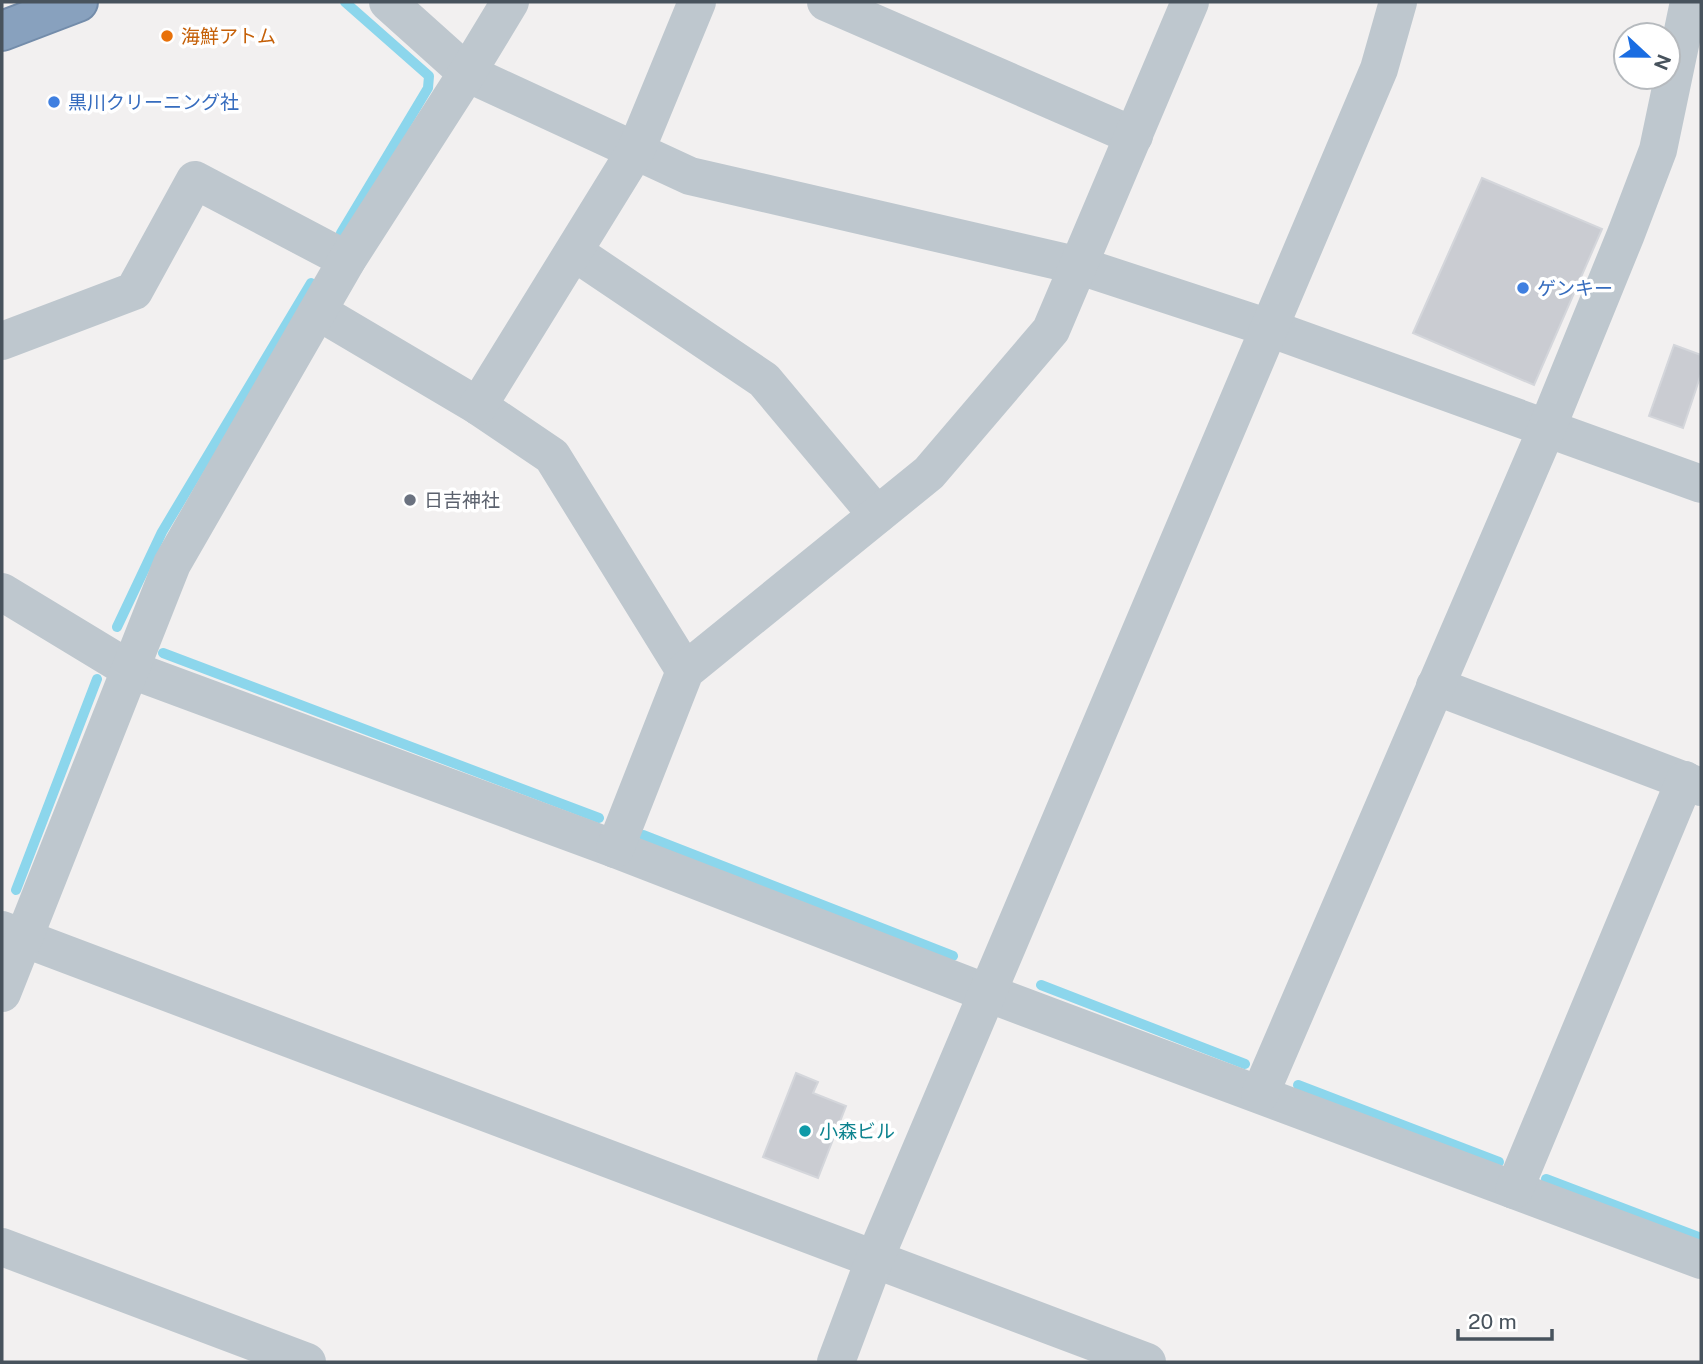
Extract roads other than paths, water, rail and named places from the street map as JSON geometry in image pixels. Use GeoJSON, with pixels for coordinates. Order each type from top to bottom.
{"type":"FeatureCollection","features":[{"type":"Feature","properties":{"kind":"highway"},"geometry":{"type":"LineString","coordinates":[[2,31],[78,2]]}},
{"type":"Feature","properties":{"kind":"street"},"geometry":{"type":"LineString","coordinates":[[388,2],[467,73],[690,176],[1080,266],[1269,328],[1701,484]]}},
{"type":"Feature","properties":{"kind":"street"},"geometry":{"type":"LineString","coordinates":[[2,993],[13,934],[130,669],[172,564],[347,260],[510,2]]}},
{"type":"Feature","properties":{"kind":"street"},"geometry":{"type":"LineString","coordinates":[[478,406],[636,150],[697,2]]}},
{"type":"Feature","properties":{"kind":"street"},"geometry":{"type":"LineString","coordinates":[[825,2],[1134,136]]}},
{"type":"Feature","properties":{"kind":"street"},"geometry":{"type":"LineString","coordinates":[[615,849],[685,671],[929,473],[1051,330],[1190,2]]}},
{"type":"Feature","properties":{"kind":"street"},"geometry":{"type":"LineString","coordinates":[[836,1362],[875,1258],[1378,69],[1398,2]]}},
{"type":"Feature","properties":{"kind":"street"},"geometry":{"type":"LineString","coordinates":[[1260,1094],[1547,428],[1658,150],[1689,2]]}},
{"type":"Feature","properties":{"kind":"street"},"geometry":{"type":"LineString","coordinates":[[2,341],[134,291],[195,180],[347,260]]}},
{"type":"Feature","properties":{"kind":"street"},"geometry":{"type":"LineString","coordinates":[[574,252],[764,380],[877,515]]}},
{"type":"Feature","properties":{"kind":"street"},"geometry":{"type":"LineString","coordinates":[[319,312],[478,406],[552,456],[685,671]]}},
{"type":"Feature","properties":{"kind":"street"},"geometry":{"type":"LineString","coordinates":[[2,592],[130,669],[615,849],[987,993],[1701,1260]]}},
{"type":"Feature","properties":{"kind":"street"},"geometry":{"type":"LineString","coordinates":[[1435,686],[1693,784],[1514,1190]]}},
{"type":"Feature","properties":{"kind":"street"},"geometry":{"type":"LineString","coordinates":[[13,934],[1147,1362]]}},
{"type":"Feature","properties":{"kind":"street"},"geometry":{"type":"LineString","coordinates":[[2,1247],[307,1362]]}},
{"type":"Feature","properties":{"kind":"waterway"},"geometry":{"type":"LineString","coordinates":[[341,233],[428,88],[429,76],[345,2]]}},
{"type":"Feature","properties":{"kind":"waterway"},"geometry":{"type":"LineString","coordinates":[[117,627],[162,532],[311,283]]}},
{"type":"Feature","properties":{"kind":"waterway"},"geometry":{"type":"LineString","coordinates":[[163,653],[599,818]]}},
{"type":"Feature","properties":{"kind":"waterway"},"geometry":{"type":"LineString","coordinates":[[16,890],[97,679]]}},
{"type":"Feature","properties":{"kind":"waterway"},"geometry":{"type":"LineString","coordinates":[[643,835],[953,956]]}},
{"type":"Feature","properties":{"kind":"waterway"},"geometry":{"type":"LineString","coordinates":[[1041,985],[1245,1064]]}},
{"type":"Feature","properties":{"kind":"waterway"},"geometry":{"type":"LineString","coordinates":[[1298,1085],[1499,1162]]}},
{"type":"Feature","properties":{"kind":"waterway"},"geometry":{"type":"LineString","coordinates":[[1546,1179],[1701,1238]]}},
{"type":"Feature","properties":{"kind":"place","name":"海鮮アトム"},"geometry":{"type":"Point","coordinates":[167,36]}},
{"type":"Feature","properties":{"kind":"place","name":"黒川クリーニング社"},"geometry":{"type":"Point","coordinates":[54,102]}},
{"type":"Feature","properties":{"kind":"place","name":"ゲンキー"},"geometry":{"type":"Point","coordinates":[1523,288]}},
{"type":"Feature","properties":{"kind":"place","name":"日吉神社"},"geometry":{"type":"Point","coordinates":[410,500]}},
{"type":"Feature","properties":{"kind":"place","name":"小森ビル"},"geometry":{"type":"Point","coordinates":[805,1131]}}]}
